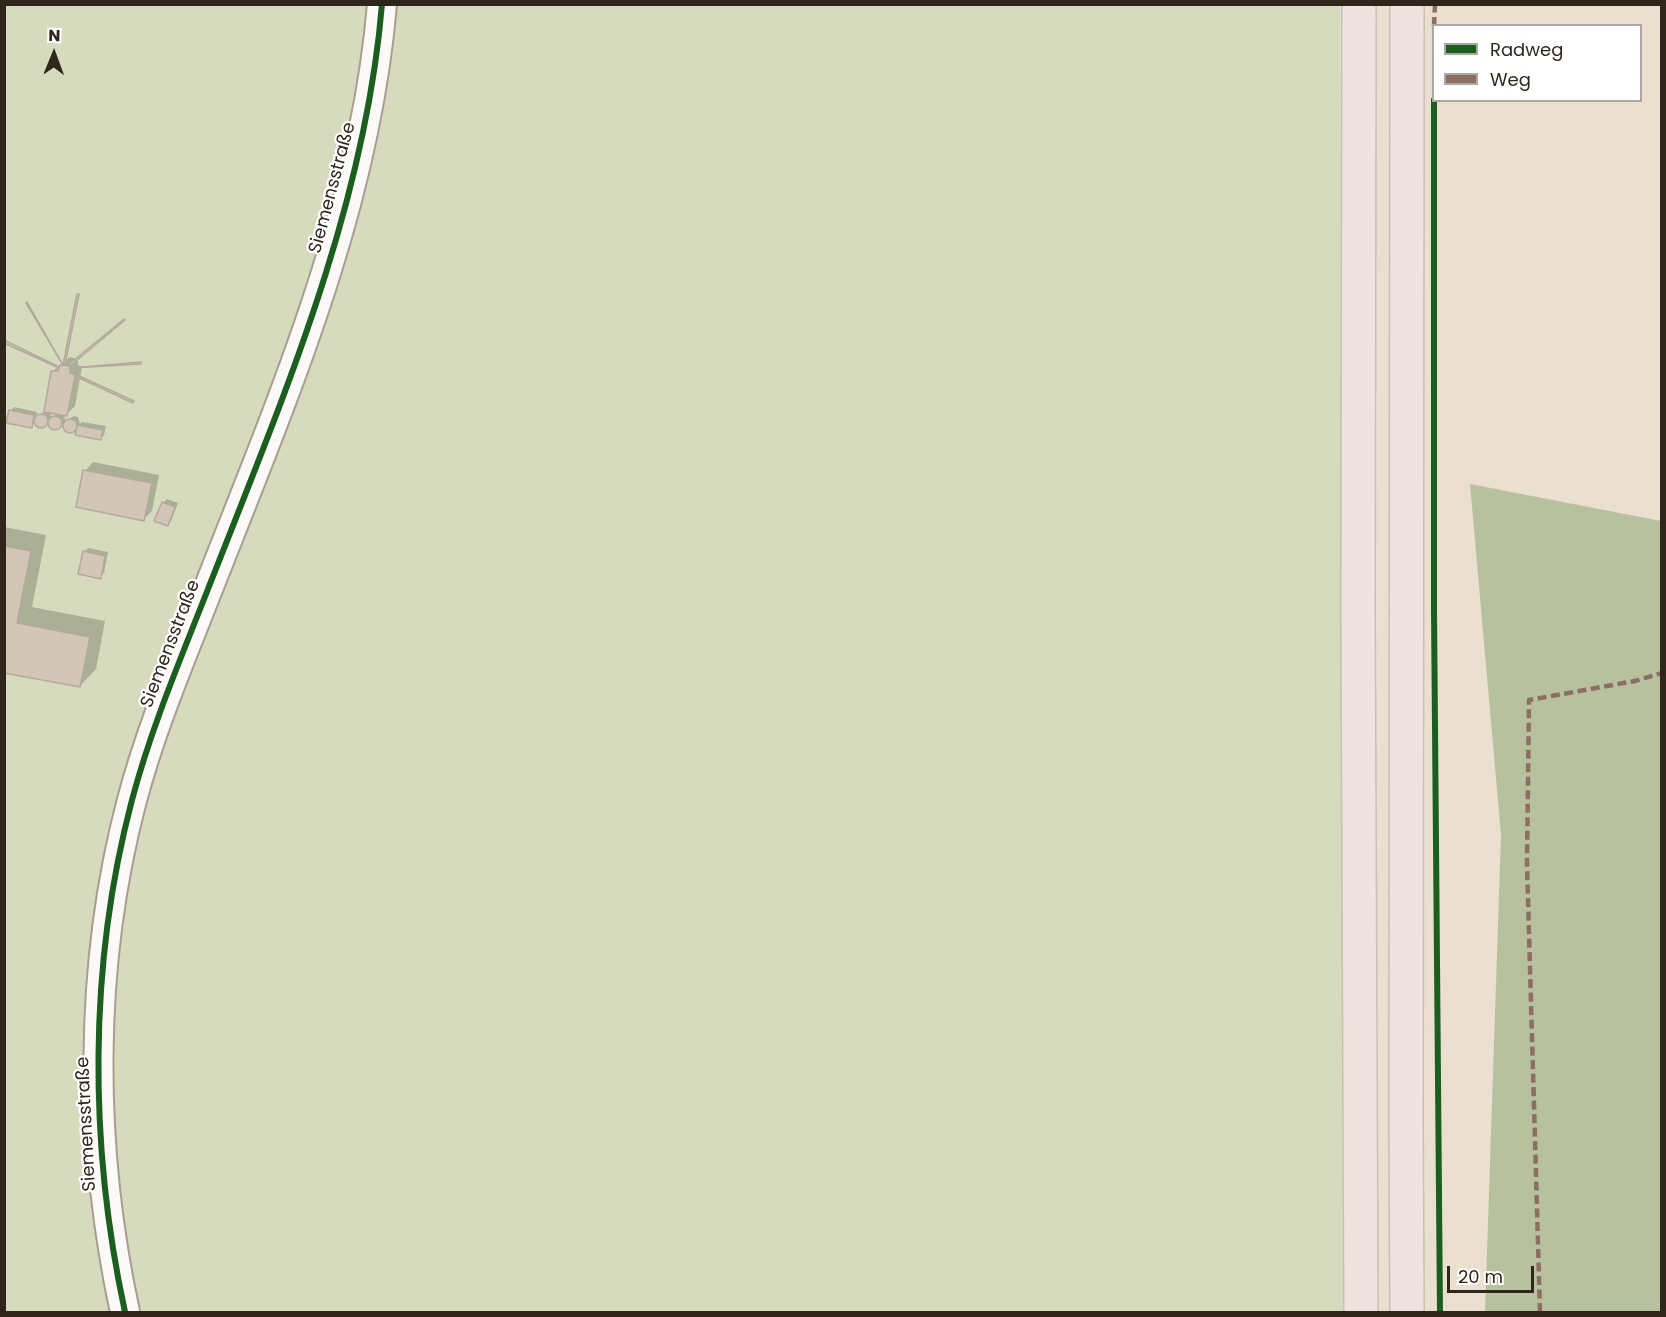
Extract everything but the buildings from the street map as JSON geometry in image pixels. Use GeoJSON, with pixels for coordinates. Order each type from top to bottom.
{"type":"FeatureCollection","features":[{"type":"Feature","properties":{"kind":"main road"},"geometry":{"type":"LineString","coordinates":[[1359,4],[1358,644],[1361,1312]]}},
{"type":"Feature","properties":{"kind":"main road"},"geometry":{"type":"LineString","coordinates":[[1407,4],[1407,1312]]}},
{"type":"Feature","properties":{"kind":"street","name":"Siemensstraße"},"geometry":{"type":"LineString","coordinates":[[125,1312],[114,1261],[104,1191],[98,1082],[100,1011],[114,883],[132,800],[158,721],[252,477],[310,319],[346,209],[365,131],[382,4]]}},
{"type":"Feature","properties":{"kind":"green space"},"geometry":{"type":"Polygon","coordinates":[[[5,5],[1340,5],[1343,1312],[5,1312],[5,5]]]}},
{"type":"Feature","properties":{"kind":"green space"},"geometry":{"type":"Polygon","coordinates":[[[1470,484],[1661,521],[1661,1312],[1485,1312],[1501,835],[1470,484]]]}},
{"type":"Feature","properties":{"kind":"marked path"},"geometry":{"type":"LineString","coordinates":[[1434,24],[1435,4]]}},
{"type":"Feature","properties":{"kind":"marked path"},"geometry":{"type":"LineString","coordinates":[[1540,1312],[1527,864],[1529,700],[1635,681],[1662,673]]}},
{"type":"Feature","properties":{"kind":"cycle path"},"geometry":{"type":"LineString","coordinates":[[125,1312],[113,1249],[105,1185],[98,1056],[107,927],[118,863],[132,800],[157,720],[291,375],[339,229],[358,155],[373,80],[382,4]]}},
{"type":"Feature","properties":{"kind":"cycle path"},"geometry":{"type":"LineString","coordinates":[[1434,102],[1434,610],[1440,1312]]}}]}
